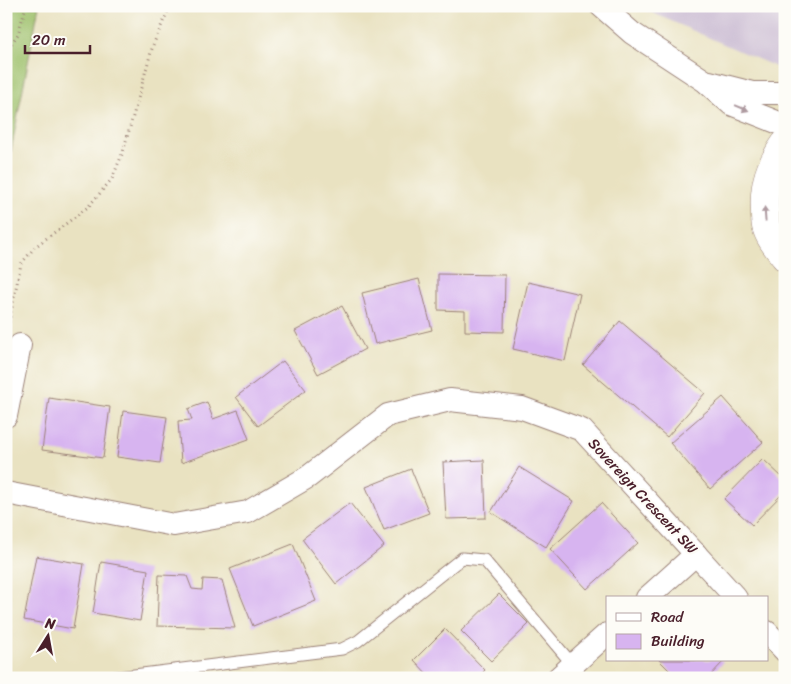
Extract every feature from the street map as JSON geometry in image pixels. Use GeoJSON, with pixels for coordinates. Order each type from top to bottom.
{"type":"FeatureCollection","features":[{"type":"Feature","properties":{"kind":"highway"},"geometry":{"type":"LineString","coordinates":[[785,144],[775,158],[768,176],[764,200],[766,226],[776,246],[785,257]]}},
{"type":"Feature","properties":{"kind":"street"},"geometry":{"type":"LineString","coordinates":[[601,6],[632,33],[705,81],[732,104],[779,123],[785,123]]}},
{"type":"Feature","properties":{"kind":"street"},"geometry":{"type":"LineString","coordinates":[[705,81],[752,93],[785,93]]}},
{"type":"Feature","properties":{"kind":"street"},"geometry":{"type":"LineString","coordinates":[[6,416],[20,345]]}},
{"type":"Feature","properties":{"kind":"street","name":"Sovereign Crescent SW"},"geometry":{"type":"LineString","coordinates":[[6,493],[174,525],[248,512],[308,477],[388,415],[450,400],[522,408],[582,430],[734,596]]}},
{"type":"Feature","properties":{"kind":"street"},"geometry":{"type":"LineString","coordinates":[[649,596],[696,554]]}},
{"type":"Feature","properties":{"kind":"street"},"geometry":{"type":"LineString","coordinates":[[768,633],[785,651]]}},
{"type":"Feature","properties":{"kind":"street"},"geometry":{"type":"LineString","coordinates":[[566,671],[606,635]]}},
{"type":"Feature","properties":{"kind":"lane"},"geometry":{"type":"LineString","coordinates":[[110,678],[342,649],[358,641],[462,558],[484,560],[566,671]]}},
{"type":"Feature","properties":{"kind":"path"},"geometry":{"type":"LineString","coordinates":[[6,52],[18,34],[26,6]]}},
{"type":"Feature","properties":{"kind":"path"},"geometry":{"type":"LineString","coordinates":[[20,345],[8,331],[21,264],[35,247],[88,207],[112,179],[124,152],[153,45],[170,6]]}},
{"type":"Feature","properties":{"kind":"shaded area"},"geometry":{"type":"Polygon","coordinates":[[[637,6],[785,6],[785,71],[637,6]]]}},
{"type":"Feature","properties":{"kind":"green space"},"geometry":{"type":"Polygon","coordinates":[[[6,6],[39,6],[6,176],[6,6]]]}},
{"type":"Feature","properties":{"kind":"building"},"geometry":{"type":"Polygon","coordinates":[[[438,274],[505,275],[504,332],[465,331],[465,311],[438,310],[438,274]]]}},
{"type":"Feature","properties":{"kind":"building"},"geometry":{"type":"Polygon","coordinates":[[[419,279],[432,330],[375,344],[362,293],[419,279]]]}},
{"type":"Feature","properties":{"kind":"building"},"geometry":{"type":"Polygon","coordinates":[[[528,282],[580,294],[565,361],[513,349],[528,282]]]}},
{"type":"Feature","properties":{"kind":"building"},"geometry":{"type":"Polygon","coordinates":[[[342,306],[365,349],[318,374],[295,331],[342,306]]]}},
{"type":"Feature","properties":{"kind":"building"},"geometry":{"type":"Polygon","coordinates":[[[620,321],[705,393],[667,437],[583,365],[620,321]]]}},
{"type":"Feature","properties":{"kind":"building"},"geometry":{"type":"Polygon","coordinates":[[[283,361],[306,390],[258,426],[236,397],[283,361]]]}},
{"type":"Feature","properties":{"kind":"building"},"geometry":{"type":"Polygon","coordinates":[[[723,397],[763,442],[710,489],[670,443],[723,397]]]}},
{"type":"Feature","properties":{"kind":"building"},"geometry":{"type":"Polygon","coordinates":[[[49,398],[110,407],[103,458],[42,450],[49,398]]]}},
{"type":"Feature","properties":{"kind":"building"},"geometry":{"type":"Polygon","coordinates":[[[207,402],[213,419],[238,410],[249,439],[181,463],[178,421],[192,420],[188,409],[207,402]]]}},
{"type":"Feature","properties":{"kind":"building"},"geometry":{"type":"Polygon","coordinates":[[[123,411],[167,417],[160,463],[117,457],[123,411]]]}},
{"type":"Feature","properties":{"kind":"building"},"geometry":{"type":"Polygon","coordinates":[[[763,459],[785,480],[785,491],[752,525],[724,499],[763,459]]]}},
{"type":"Feature","properties":{"kind":"building"},"geometry":{"type":"Polygon","coordinates":[[[484,460],[486,518],[446,519],[443,462],[484,460]]]}},
{"type":"Feature","properties":{"kind":"building"},"geometry":{"type":"Polygon","coordinates":[[[519,467],[574,501],[546,547],[491,512],[519,467]]]}},
{"type":"Feature","properties":{"kind":"building"},"geometry":{"type":"Polygon","coordinates":[[[411,469],[429,513],[384,530],[366,487],[411,469]]]}},
{"type":"Feature","properties":{"kind":"building"},"geometry":{"type":"Polygon","coordinates":[[[350,503],[384,546],[336,584],[302,539],[350,503]]]}},
{"type":"Feature","properties":{"kind":"building"},"geometry":{"type":"Polygon","coordinates":[[[601,503],[638,543],[587,589],[550,549],[601,503]]]}},
{"type":"Feature","properties":{"kind":"building"},"geometry":{"type":"Polygon","coordinates":[[[293,544],[316,601],[253,626],[230,569],[293,544]]]}},
{"type":"Feature","properties":{"kind":"building"},"geometry":{"type":"Polygon","coordinates":[[[36,556],[84,564],[73,629],[24,620],[36,556]]]}},
{"type":"Feature","properties":{"kind":"building"},"geometry":{"type":"Polygon","coordinates":[[[101,562],[148,570],[140,621],[93,613],[101,562]]]}},
{"type":"Feature","properties":{"kind":"building"},"geometry":{"type":"Polygon","coordinates":[[[159,575],[187,576],[192,589],[202,590],[203,579],[222,580],[235,628],[157,626],[159,575]]]}},
{"type":"Feature","properties":{"kind":"building"},"geometry":{"type":"Polygon","coordinates":[[[499,594],[529,624],[491,661],[461,631],[499,594]]]}},
{"type":"Feature","properties":{"kind":"building"},"geometry":{"type":"Polygon","coordinates":[[[445,629],[485,670],[478,678],[431,678],[414,660],[445,629]]]}},
{"type":"Feature","properties":{"kind":"building"},"geometry":{"type":"Polygon","coordinates":[[[661,662],[723,662],[708,678],[677,678],[661,662]]]}}]}
